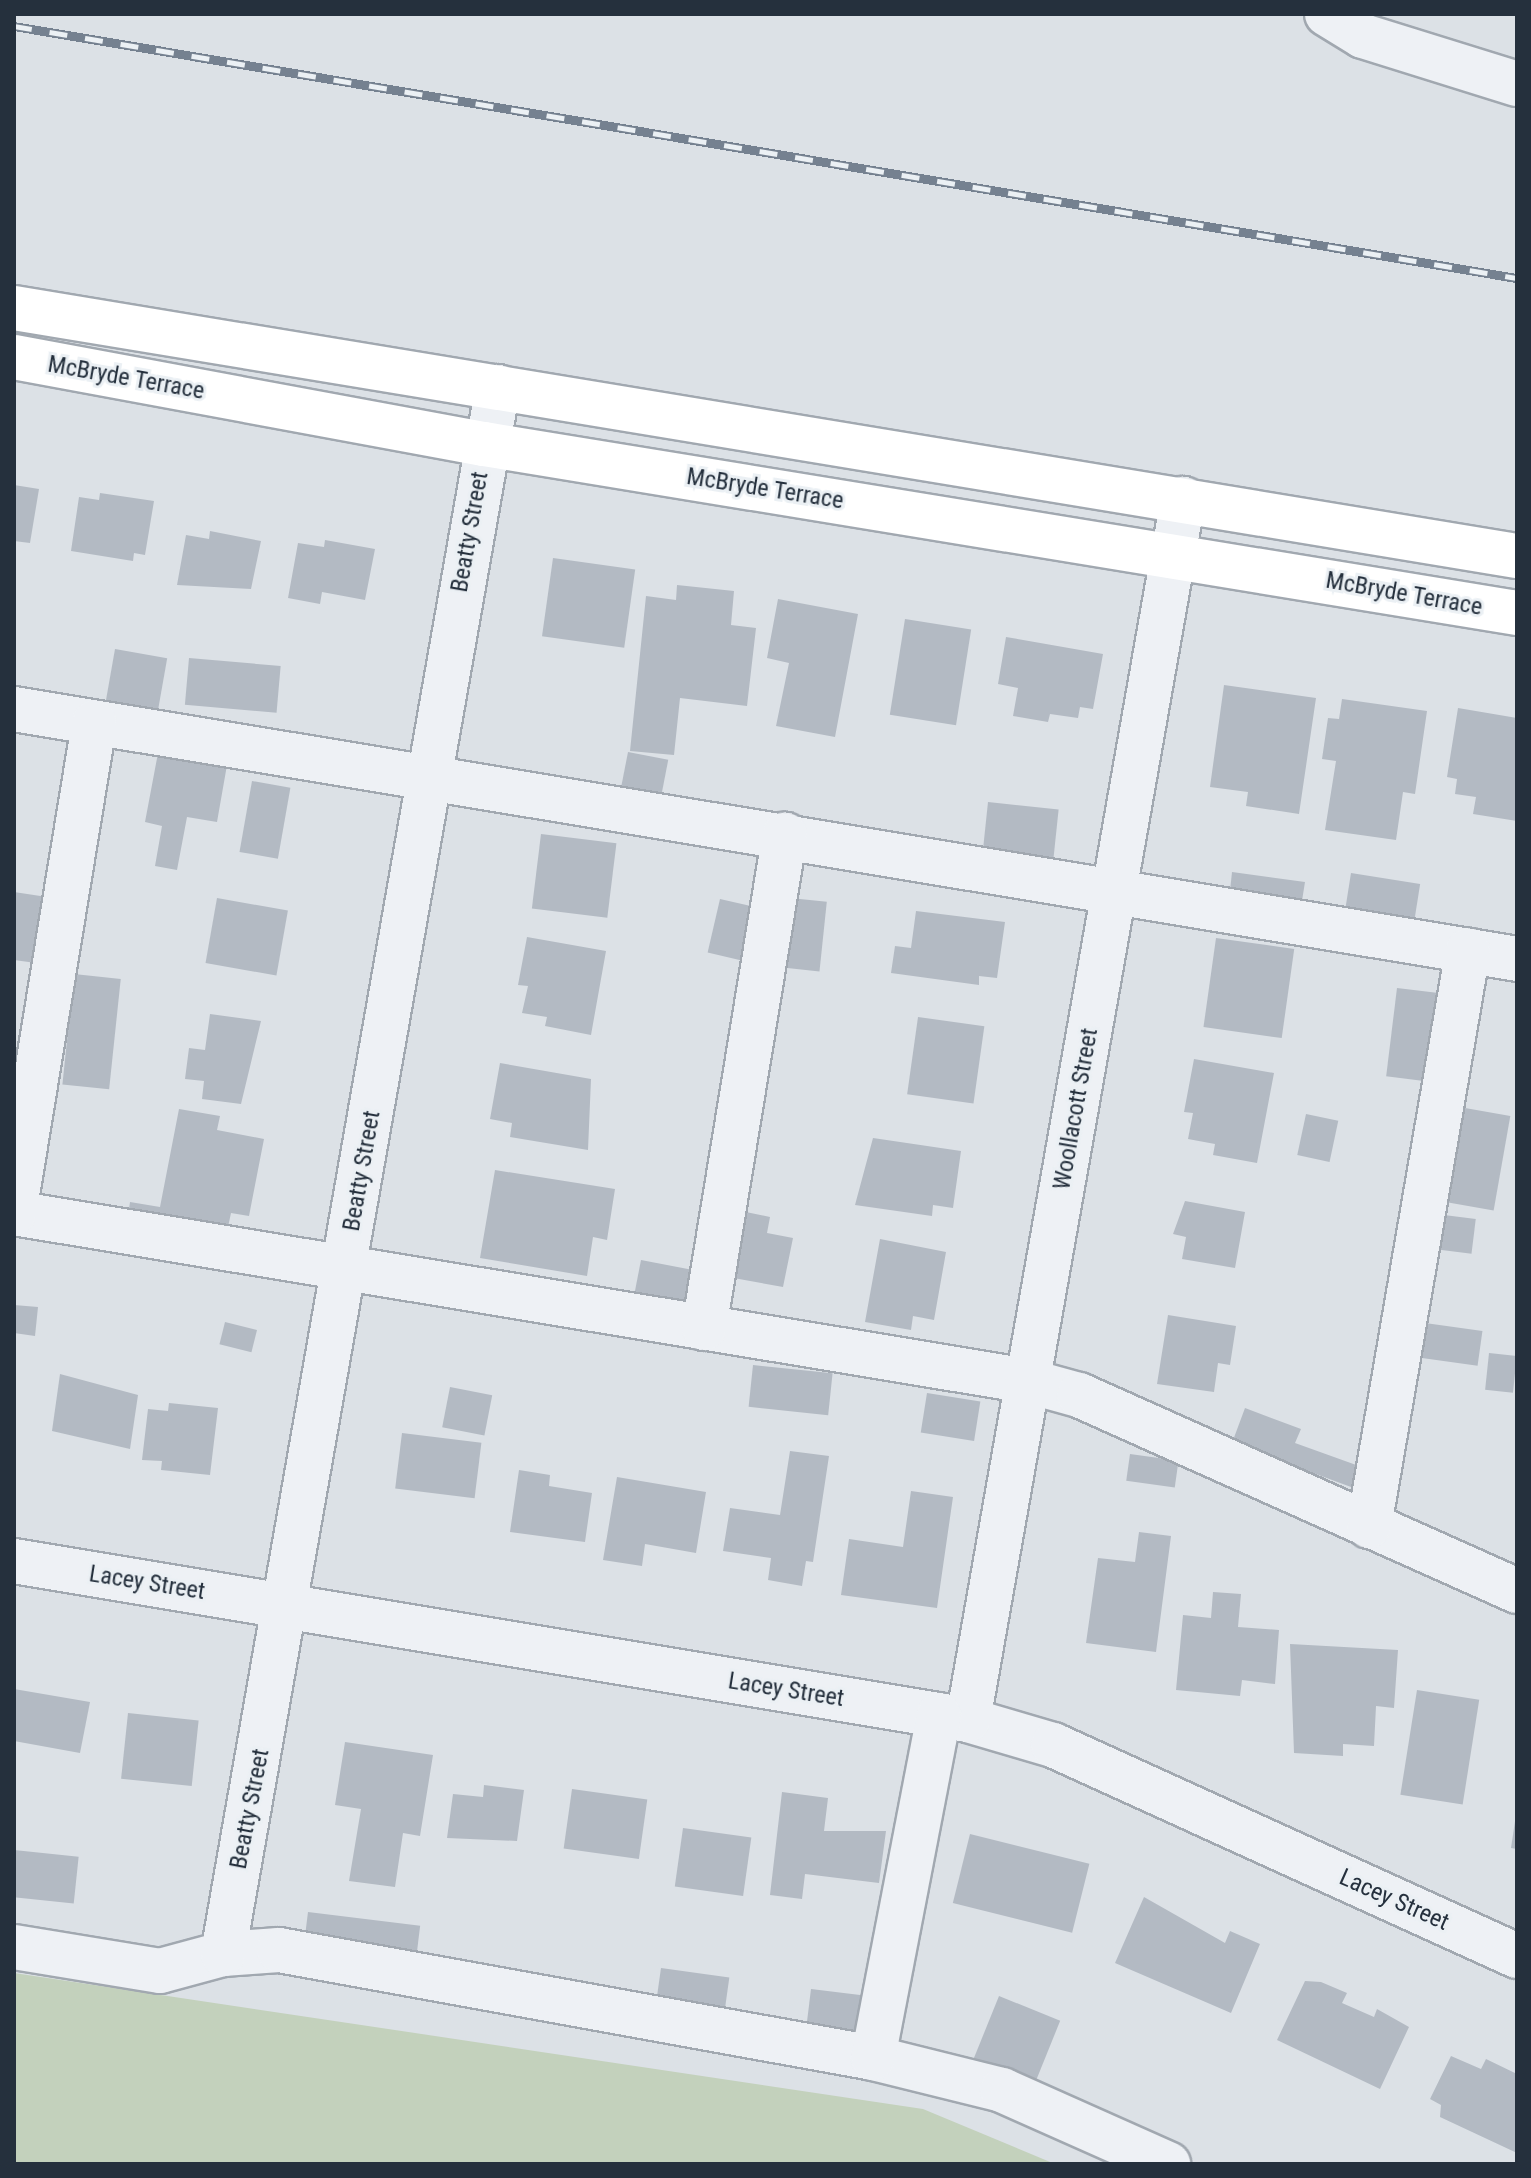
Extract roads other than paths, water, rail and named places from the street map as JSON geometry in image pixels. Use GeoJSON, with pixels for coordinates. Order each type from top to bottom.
{"type":"FeatureCollection","features":[{"type":"Feature","properties":{"kind":"main road","name":"McBryde Terrace"},"geometry":{"type":"LineString","coordinates":[[14,308],[1517,556]]}},
{"type":"Feature","properties":{"kind":"main road","name":"McBryde Terrace"},"geometry":{"type":"LineString","coordinates":[[14,357],[484,444],[1517,613]]}},
{"type":"Feature","properties":{"kind":"street"},"geometry":{"type":"LineString","coordinates":[[1327,14],[1363,36],[1517,84]]}},
{"type":"Feature","properties":{"kind":"street","name":"Beatty Street"},"geometry":{"type":"LineString","coordinates":[[223,1954],[289,1607],[484,444],[498,387]]}},
{"type":"Feature","properties":{"kind":"street","name":"Woollacott Street"},"geometry":{"type":"LineString","coordinates":[[873,2058],[954,1718],[1028,1381],[1183,499]]}},
{"type":"Feature","properties":{"kind":"street"},"geometry":{"type":"LineString","coordinates":[[14,709],[1115,888],[1517,959]]}},
{"type":"Feature","properties":{"kind":"street"},"geometry":{"type":"LineString","coordinates":[[94,722],[14,1213],[1028,1381],[1079,1395],[1517,1591]]}},
{"type":"Feature","properties":{"kind":"street"},"geometry":{"type":"LineString","coordinates":[[704,1328],[785,835]]}},
{"type":"Feature","properties":{"kind":"street"},"geometry":{"type":"LineString","coordinates":[[1369,1526],[1468,950]]}},
{"type":"Feature","properties":{"kind":"street","name":"Lacey Street"},"geometry":{"type":"LineString","coordinates":[[14,1561],[954,1718],[1053,1745],[1517,1956]]}},
{"type":"Feature","properties":{"kind":"street"},"geometry":{"type":"LineString","coordinates":[[14,1947],[160,1971],[223,1954],[279,1950],[873,2058],[1002,2090],[1168,2164]]}},
{"type":"Feature","properties":{"kind":"railway"},"geometry":{"type":"LineString","coordinates":[[14,26],[1517,278]]}}]}
